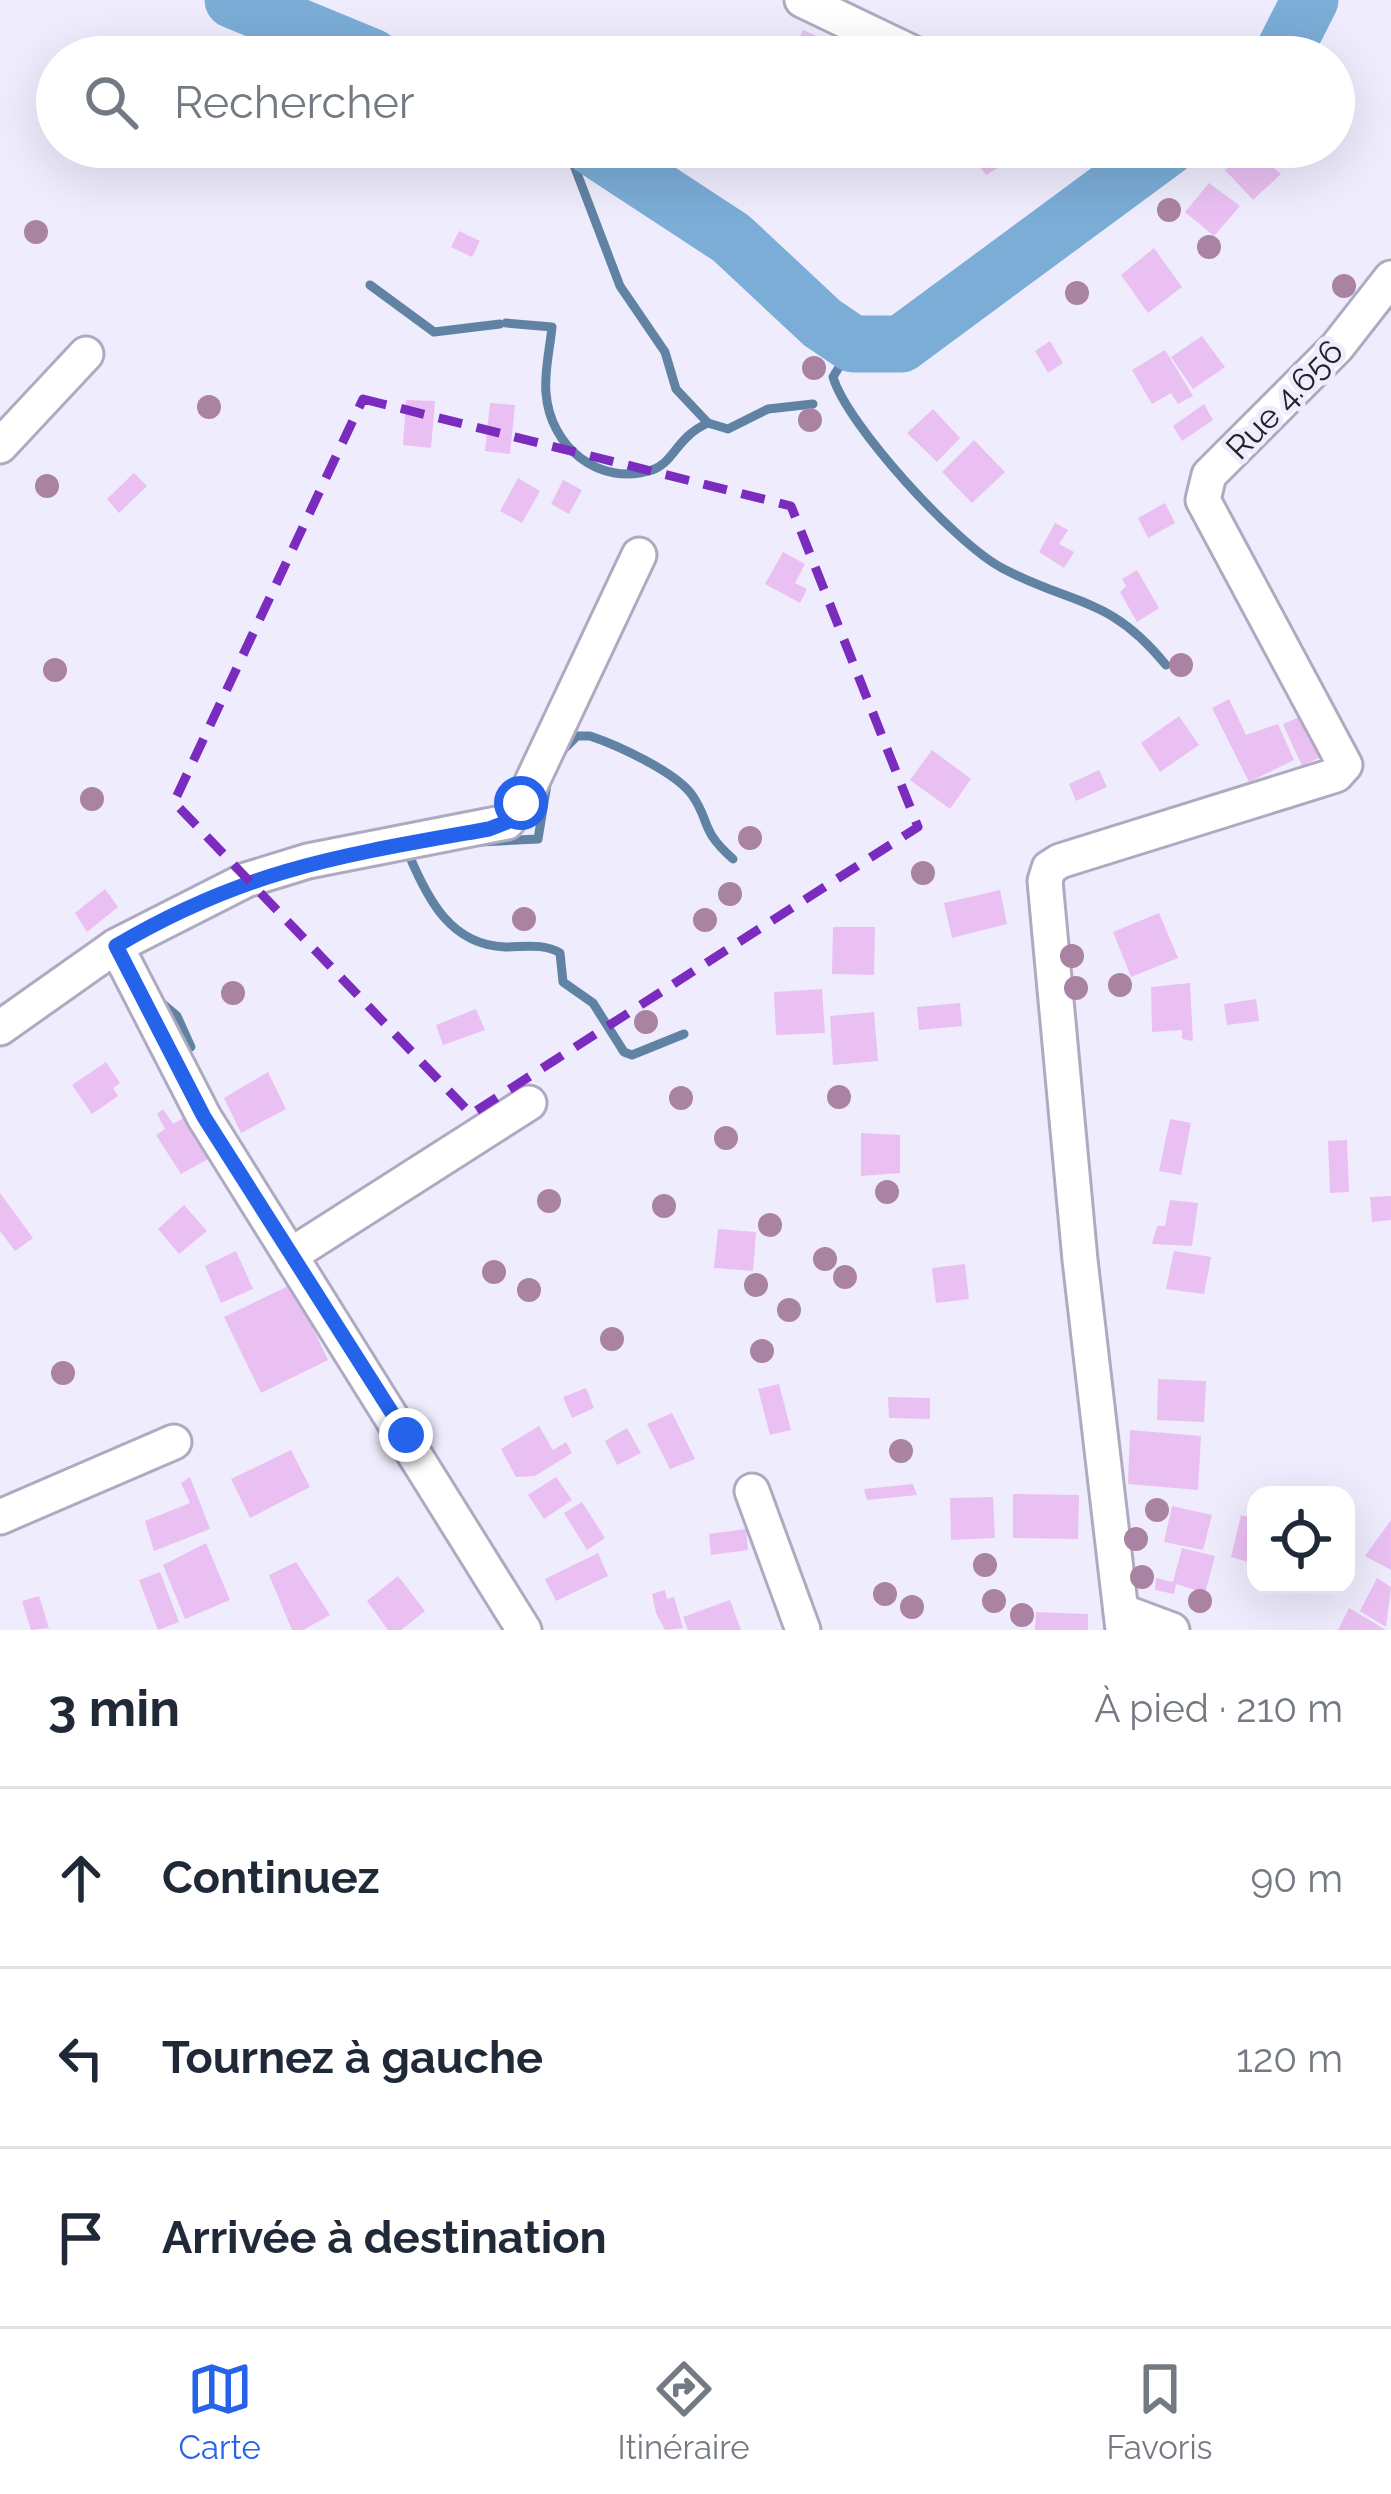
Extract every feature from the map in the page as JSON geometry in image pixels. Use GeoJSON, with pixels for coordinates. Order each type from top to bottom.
{"type":"FeatureCollection","features":[{"type":"Feature","properties":{"kind":"street"},"geometry":{"type":"LineString","coordinates":[[802,0],[877,36]]}},
{"type":"Feature","properties":{"kind":"street","name":"Rue 4.656"},"geometry":{"type":"LineString","coordinates":[[1122,1620],[1080,1260],[1045,881],[1049,868],[1060,861],[1207,819],[1336,775],[1345,765],[1203,500],[1209,476],[1337,347],[1391,278]]}},
{"type":"Feature","properties":{"kind":"street"},"geometry":{"type":"LineString","coordinates":[[0,446],[86,354]]}},
{"type":"Feature","properties":{"kind":"street"},"geometry":{"type":"LineString","coordinates":[[0,1028],[116,946],[246,880],[308,861],[507,822],[521,803],[639,556]]}},
{"type":"Feature","properties":{"kind":"street"},"geometry":{"type":"LineString","coordinates":[[116,946],[204,1117],[524,1630]]}},
{"type":"Feature","properties":{"kind":"street"},"geometry":{"type":"LineString","coordinates":[[291,1255],[529,1103]]}},
{"type":"Feature","properties":{"kind":"street"},"geometry":{"type":"LineString","coordinates":[[0,1517],[174,1442]]}},
{"type":"Feature","properties":{"kind":"street"},"geometry":{"type":"LineString","coordinates":[[752,1491],[803,1630]]}},
{"type":"Feature","properties":{"kind":"street"},"geometry":{"type":"LineString","coordinates":[[1122,1620],[1172,1630]]}},
{"type":"Feature","properties":{"kind":"highlighted area"},"geometry":{"type":"Polygon","coordinates":[[[363,399],[791,506],[918,827],[471,1114],[174,802],[363,399]]]}},
{"type":"Feature","properties":{"kind":"building"},"geometry":{"type":"Polygon","coordinates":[[[1274,168],[1281,174],[1253,200],[1225,170],[1274,168]]]}},
{"type":"Feature","properties":{"kind":"building"},"geometry":{"type":"Polygon","coordinates":[[[1209,183],[1240,206],[1214,236],[1185,212],[1209,183]]]}},
{"type":"Feature","properties":{"kind":"building"},"geometry":{"type":"Polygon","coordinates":[[[459,231],[480,241],[472,257],[451,247],[459,231]]]}},
{"type":"Feature","properties":{"kind":"building"},"geometry":{"type":"Polygon","coordinates":[[[1154,248],[1182,287],[1148,313],[1121,275],[1154,248]]]}},
{"type":"Feature","properties":{"kind":"building"},"geometry":{"type":"Polygon","coordinates":[[[1202,336],[1225,367],[1193,389],[1171,357],[1202,336]]]}},
{"type":"Feature","properties":{"kind":"building"},"geometry":{"type":"Polygon","coordinates":[[[1050,341],[1063,363],[1048,373],[1035,351],[1050,341]]]}},
{"type":"Feature","properties":{"kind":"building"},"geometry":{"type":"Polygon","coordinates":[[[1165,350],[1193,396],[1178,404],[1171,393],[1152,404],[1132,370],[1165,350]]]}},
{"type":"Feature","properties":{"kind":"building"},"geometry":{"type":"Polygon","coordinates":[[[406,400],[435,401],[431,448],[403,445],[406,400]]]}},
{"type":"Feature","properties":{"kind":"building"},"geometry":{"type":"Polygon","coordinates":[[[490,403],[515,405],[510,454],[485,451],[490,403]]]}},
{"type":"Feature","properties":{"kind":"building"},"geometry":{"type":"Polygon","coordinates":[[[1204,404],[1213,420],[1182,441],[1173,426],[1204,404]]]}},
{"type":"Feature","properties":{"kind":"building"},"geometry":{"type":"Polygon","coordinates":[[[933,409],[960,438],[937,462],[907,433],[933,409]]]}},
{"type":"Feature","properties":{"kind":"building"},"geometry":{"type":"Polygon","coordinates":[[[974,440],[1005,472],[972,503],[942,472],[974,440]]]}},
{"type":"Feature","properties":{"kind":"building"},"geometry":{"type":"Polygon","coordinates":[[[134,473],[147,486],[119,513],[107,499],[134,473]]]}},
{"type":"Feature","properties":{"kind":"building"},"geometry":{"type":"Polygon","coordinates":[[[518,478],[540,491],[522,523],[500,511],[518,478]]]}},
{"type":"Feature","properties":{"kind":"building"},"geometry":{"type":"Polygon","coordinates":[[[563,480],[582,490],[569,514],[551,504],[563,480]]]}},
{"type":"Feature","properties":{"kind":"building"},"geometry":{"type":"Polygon","coordinates":[[[1165,503],[1175,523],[1148,538],[1138,518],[1165,503]]]}},
{"type":"Feature","properties":{"kind":"building"},"geometry":{"type":"Polygon","coordinates":[[[1055,523],[1068,530],[1059,544],[1074,552],[1064,568],[1039,552],[1055,523]]]}},
{"type":"Feature","properties":{"kind":"building"},"geometry":{"type":"Polygon","coordinates":[[[783,552],[805,564],[795,583],[807,589],[800,603],[765,584],[783,552]]]}},
{"type":"Feature","properties":{"kind":"building"},"geometry":{"type":"Polygon","coordinates":[[[1137,570],[1159,608],[1137,622],[1120,592],[1126,586],[1122,579],[1137,570]]]}},
{"type":"Feature","properties":{"kind":"building"},"geometry":{"type":"Polygon","coordinates":[[[1229,699],[1246,735],[1278,724],[1294,760],[1249,782],[1212,708],[1229,699]]]}},
{"type":"Feature","properties":{"kind":"building"},"geometry":{"type":"Polygon","coordinates":[[[1306,714],[1325,755],[1302,766],[1283,724],[1306,714]]]}},
{"type":"Feature","properties":{"kind":"building"},"geometry":{"type":"Polygon","coordinates":[[[1179,716],[1199,745],[1160,772],[1141,743],[1179,716]]]}},
{"type":"Feature","properties":{"kind":"building"},"geometry":{"type":"Polygon","coordinates":[[[932,750],[971,779],[950,809],[910,780],[932,750]]]}},
{"type":"Feature","properties":{"kind":"building"},"geometry":{"type":"Polygon","coordinates":[[[1099,770],[1107,787],[1076,801],[1069,784],[1099,770]]]}},
{"type":"Feature","properties":{"kind":"building"},"geometry":{"type":"Polygon","coordinates":[[[105,889],[118,907],[87,932],[75,913],[105,889]]]}},
{"type":"Feature","properties":{"kind":"building"},"geometry":{"type":"Polygon","coordinates":[[[1000,890],[1007,924],[952,938],[944,903],[1000,890]]]}},
{"type":"Feature","properties":{"kind":"building"},"geometry":{"type":"Polygon","coordinates":[[[1159,913],[1178,958],[1131,977],[1113,932],[1159,913]]]}},
{"type":"Feature","properties":{"kind":"building"},"geometry":{"type":"Polygon","coordinates":[[[833,927],[875,927],[874,975],[832,974],[833,927]]]}},
{"type":"Feature","properties":{"kind":"building"},"geometry":{"type":"Polygon","coordinates":[[[1190,983],[1193,1041],[1182,1039],[1182,1030],[1152,1032],[1151,987],[1190,983]]]}},
{"type":"Feature","properties":{"kind":"building"},"geometry":{"type":"Polygon","coordinates":[[[822,989],[825,1033],[776,1035],[774,992],[822,989]]]}},
{"type":"Feature","properties":{"kind":"building"},"geometry":{"type":"Polygon","coordinates":[[[1256,999],[1259,1021],[1227,1025],[1224,1004],[1256,999]]]}},
{"type":"Feature","properties":{"kind":"building"},"geometry":{"type":"Polygon","coordinates":[[[960,1003],[962,1026],[919,1030],[917,1007],[960,1003]]]}},
{"type":"Feature","properties":{"kind":"building"},"geometry":{"type":"Polygon","coordinates":[[[476,1009],[485,1030],[443,1045],[436,1025],[476,1009]]]}},
{"type":"Feature","properties":{"kind":"building"},"geometry":{"type":"Polygon","coordinates":[[[874,1012],[878,1061],[833,1065],[830,1016],[874,1012]]]}},
{"type":"Feature","properties":{"kind":"building"},"geometry":{"type":"Polygon","coordinates":[[[106,1062],[120,1083],[113,1088],[118,1096],[92,1114],[72,1085],[106,1062]]]}},
{"type":"Feature","properties":{"kind":"building"},"geometry":{"type":"Polygon","coordinates":[[[268,1072],[286,1109],[241,1133],[224,1098],[268,1072]]]}},
{"type":"Feature","properties":{"kind":"building"},"geometry":{"type":"Polygon","coordinates":[[[163,1109],[173,1124],[187,1116],[210,1158],[181,1174],[156,1135],[165,1129],[157,1114],[163,1109]]]}},
{"type":"Feature","properties":{"kind":"building"},"geometry":{"type":"Polygon","coordinates":[[[1170,1119],[1191,1123],[1181,1175],[1159,1171],[1170,1119]]]}},
{"type":"Feature","properties":{"kind":"building"},"geometry":{"type":"Polygon","coordinates":[[[861,1133],[900,1135],[900,1173],[861,1176],[861,1133]]]}},
{"type":"Feature","properties":{"kind":"building"},"geometry":{"type":"Polygon","coordinates":[[[1347,1140],[1349,1192],[1330,1193],[1328,1141],[1347,1140]]]}},
{"type":"Feature","properties":{"kind":"building"},"geometry":{"type":"Polygon","coordinates":[[[0,1193],[33,1238],[15,1251],[0,1231],[0,1193]]]}},
{"type":"Feature","properties":{"kind":"building"},"geometry":{"type":"Polygon","coordinates":[[[1391,1196],[1391,1220],[1372,1222],[1370,1197],[1391,1196]]]}},
{"type":"Feature","properties":{"kind":"building"},"geometry":{"type":"Polygon","coordinates":[[[1170,1200],[1198,1203],[1192,1246],[1152,1244],[1157,1226],[1165,1226],[1170,1200]]]}},
{"type":"Feature","properties":{"kind":"building"},"geometry":{"type":"Polygon","coordinates":[[[184,1205],[207,1231],[179,1254],[158,1229],[184,1205]]]}},
{"type":"Feature","properties":{"kind":"building"},"geometry":{"type":"Polygon","coordinates":[[[718,1229],[756,1232],[753,1271],[714,1268],[718,1229]]]}},
{"type":"Feature","properties":{"kind":"building"},"geometry":{"type":"Polygon","coordinates":[[[236,1251],[253,1289],[221,1303],[205,1266],[236,1251]]]}},
{"type":"Feature","properties":{"kind":"building"},"geometry":{"type":"Polygon","coordinates":[[[1174,1251],[1211,1257],[1204,1294],[1166,1289],[1174,1251]]]}},
{"type":"Feature","properties":{"kind":"building"},"geometry":{"type":"Polygon","coordinates":[[[965,1264],[969,1299],[936,1303],[932,1268],[965,1264]]]}},
{"type":"Feature","properties":{"kind":"building"},"geometry":{"type":"Polygon","coordinates":[[[292,1284],[328,1360],[261,1393],[224,1317],[292,1284]]]}},
{"type":"Feature","properties":{"kind":"building"},"geometry":{"type":"Polygon","coordinates":[[[1158,1379],[1206,1381],[1204,1422],[1157,1420],[1158,1379]]]}},
{"type":"Feature","properties":{"kind":"building"},"geometry":{"type":"Polygon","coordinates":[[[779,1384],[791,1430],[770,1435],[758,1389],[779,1384]]]}},
{"type":"Feature","properties":{"kind":"building"},"geometry":{"type":"Polygon","coordinates":[[[586,1388],[594,1408],[572,1418],[563,1397],[586,1388]]]}},
{"type":"Feature","properties":{"kind":"building"},"geometry":{"type":"Polygon","coordinates":[[[888,1397],[930,1398],[930,1419],[889,1418],[888,1397]]]}},
{"type":"Feature","properties":{"kind":"building"},"geometry":{"type":"Polygon","coordinates":[[[672,1413],[695,1459],[670,1469],[647,1424],[672,1413]]]}},
{"type":"Feature","properties":{"kind":"building"},"geometry":{"type":"Polygon","coordinates":[[[539,1426],[553,1450],[566,1442],[572,1453],[535,1476],[516,1477],[501,1449],[539,1426]]]}},
{"type":"Feature","properties":{"kind":"building"},"geometry":{"type":"Polygon","coordinates":[[[627,1428],[641,1453],[617,1465],[605,1441],[627,1428]]]}},
{"type":"Feature","properties":{"kind":"building"},"geometry":{"type":"Polygon","coordinates":[[[1130,1430],[1201,1436],[1198,1490],[1128,1484],[1130,1430]]]}},
{"type":"Feature","properties":{"kind":"building"},"geometry":{"type":"Polygon","coordinates":[[[291,1450],[310,1487],[250,1518],[231,1479],[291,1450]]]}},
{"type":"Feature","properties":{"kind":"building"},"geometry":{"type":"Polygon","coordinates":[[[190,1477],[210,1529],[154,1551],[145,1521],[190,1503],[181,1483],[190,1477]]]}},
{"type":"Feature","properties":{"kind":"building"},"geometry":{"type":"Polygon","coordinates":[[[556,1477],[572,1500],[544,1519],[528,1495],[556,1477]]]}},
{"type":"Feature","properties":{"kind":"building"},"geometry":{"type":"Polygon","coordinates":[[[913,1484],[917,1495],[867,1500],[864,1489],[913,1484]]]}},
{"type":"Feature","properties":{"kind":"building"},"geometry":{"type":"Polygon","coordinates":[[[1013,1494],[1079,1495],[1078,1539],[1013,1538],[1013,1494]]]}},
{"type":"Feature","properties":{"kind":"building"},"geometry":{"type":"Polygon","coordinates":[[[993,1497],[995,1538],[951,1540],[950,1498],[993,1497]]]}},
{"type":"Feature","properties":{"kind":"building"},"geometry":{"type":"Polygon","coordinates":[[[582,1502],[605,1538],[587,1550],[564,1513],[582,1502]]]}},
{"type":"Feature","properties":{"kind":"building"},"geometry":{"type":"Polygon","coordinates":[[[1172,1506],[1212,1515],[1203,1550],[1164,1542],[1172,1506]]]}},
{"type":"Feature","properties":{"kind":"building"},"geometry":{"type":"Polygon","coordinates":[[[1241,1515],[1247,1517],[1247,1561],[1231,1557],[1241,1515]]]}},
{"type":"Feature","properties":{"kind":"building"},"geometry":{"type":"Polygon","coordinates":[[[1391,1520],[1391,1570],[1365,1556],[1391,1520]]]}},
{"type":"Feature","properties":{"kind":"building"},"geometry":{"type":"Polygon","coordinates":[[[746,1529],[748,1550],[711,1555],[709,1534],[746,1529]]]}},
{"type":"Feature","properties":{"kind":"building"},"geometry":{"type":"Polygon","coordinates":[[[206,1543],[230,1600],[185,1619],[163,1565],[206,1543]]]}},
{"type":"Feature","properties":{"kind":"building"},"geometry":{"type":"Polygon","coordinates":[[[1182,1548],[1215,1556],[1205,1593],[1176,1584],[1174,1594],[1155,1590],[1156,1578],[1173,1582],[1182,1548]]]}},
{"type":"Feature","properties":{"kind":"building"},"geometry":{"type":"Polygon","coordinates":[[[598,1553],[608,1576],[556,1601],[545,1579],[598,1553]]]}},
{"type":"Feature","properties":{"kind":"building"},"geometry":{"type":"Polygon","coordinates":[[[296,1562],[330,1615],[303,1630],[292,1630],[269,1575],[296,1562]]]}},
{"type":"Feature","properties":{"kind":"building"},"geometry":{"type":"Polygon","coordinates":[[[160,1572],[179,1622],[158,1630],[139,1580],[160,1572]]]}},
{"type":"Feature","properties":{"kind":"building"},"geometry":{"type":"Polygon","coordinates":[[[398,1576],[425,1611],[401,1630],[388,1630],[367,1601],[398,1576]]]}},
{"type":"Feature","properties":{"kind":"building"},"geometry":{"type":"Polygon","coordinates":[[[1377,1578],[1391,1587],[1386,1627],[1360,1611],[1377,1578]]]}},
{"type":"Feature","properties":{"kind":"building"},"geometry":{"type":"Polygon","coordinates":[[[665,1590],[667,1599],[674,1597],[683,1628],[665,1630],[656,1613],[652,1594],[665,1590]]]}},
{"type":"Feature","properties":{"kind":"building"},"geometry":{"type":"Polygon","coordinates":[[[39,1596],[49,1628],[31,1630],[22,1601],[39,1596]]]}},
{"type":"Feature","properties":{"kind":"building"},"geometry":{"type":"Polygon","coordinates":[[[730,1600],[741,1630],[688,1630],[683,1617],[730,1600]]]}},
{"type":"Feature","properties":{"kind":"building"},"geometry":{"type":"Polygon","coordinates":[[[1349,1608],[1386,1630],[1338,1630],[1349,1608]]]}},
{"type":"Feature","properties":{"kind":"building"},"geometry":{"type":"Polygon","coordinates":[[[1036,1612],[1088,1614],[1088,1630],[1035,1630],[1036,1612]]]}},
{"type":"Feature","properties":{"kind":"waterway"},"geometry":{"type":"LineString","coordinates":[[233,0],[321,36]]}},
{"type":"Feature","properties":{"kind":"waterway"},"geometry":{"type":"LineString","coordinates":[[1292,36],[1310,0]]}},
{"type":"Feature","properties":{"kind":"waterway"},"geometry":{"type":"LineString","coordinates":[[575,168],[620,286],[665,352],[676,389],[708,423],[728,429],[768,409],[813,404]]}},
{"type":"Feature","properties":{"kind":"waterway"},"geometry":{"type":"LineString","coordinates":[[624,168],[731,238],[822,323],[853,344],[901,344],[1140,168]]}},
{"type":"Feature","properties":{"kind":"waterway"},"geometry":{"type":"LineString","coordinates":[[370,285],[434,332],[500,324]]}},
{"type":"Feature","properties":{"kind":"waterway"},"geometry":{"type":"LineString","coordinates":[[506,323],[552,327],[546,377],[550,413],[567,446],[596,467],[632,474],[652,470],[708,423]]}},
{"type":"Feature","properties":{"kind":"waterway"},"geometry":{"type":"LineString","coordinates":[[853,344],[833,377],[842,398],[880,452],[932,510],[1002,568],[1108,614],[1146,642],[1166,665]]}},
{"type":"Feature","properties":{"kind":"waterway"},"geometry":{"type":"LineString","coordinates":[[561,752],[577,736],[590,736],[660,769],[692,795],[710,833],[733,859]]}},
{"type":"Feature","properties":{"kind":"waterway"},"geometry":{"type":"LineString","coordinates":[[480,842],[538,839],[547,784]]}},
{"type":"Feature","properties":{"kind":"waterway"},"geometry":{"type":"LineString","coordinates":[[409,855],[433,903],[456,929],[486,944],[541,947],[560,953],[563,982],[593,1003],[624,1052],[632,1055],[684,1034]]}},
{"type":"Feature","properties":{"kind":"waterway"},"geometry":{"type":"LineString","coordinates":[[157,999],[177,1016],[191,1047]]}},
{"type":"Feature","properties":{"kind":"route"},"geometry":{"type":"LineString","coordinates":[[406,1435],[204,1117],[116,946],[246,880],[308,861],[489,829],[507,822],[521,803]]}}]}
